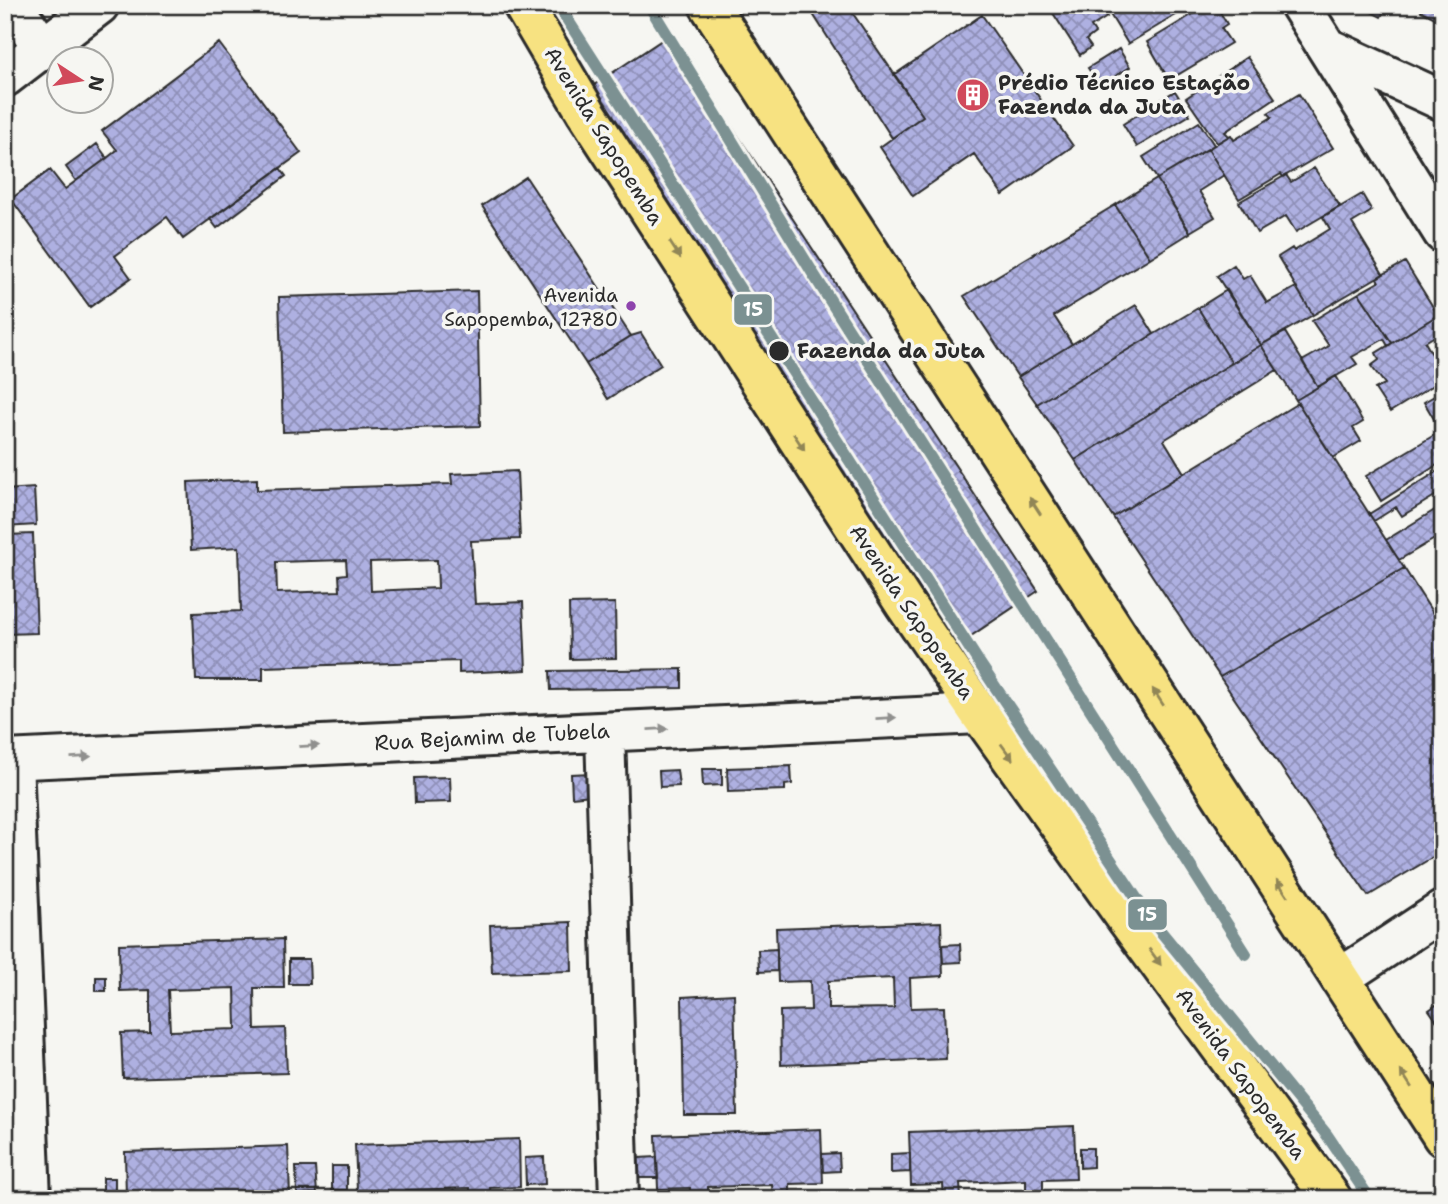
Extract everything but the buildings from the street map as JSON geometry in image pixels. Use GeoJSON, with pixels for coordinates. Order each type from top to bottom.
{"type":"FeatureCollection","features":[{"type":"Feature","properties":{"kind":"main road","name":"Avenida Sapopemba"},"geometry":{"type":"LineString","coordinates":[[523,5],[593,123],[889,580],[980,714],[1332,1199]]}},
{"type":"Feature","properties":{"kind":"main road"},"geometry":{"type":"LineString","coordinates":[[709,5],[1443,1137]]}},
{"type":"Feature","properties":{"kind":"street"},"geometry":{"type":"LineString","coordinates":[[13,5],[43,48]]}},
{"type":"Feature","properties":{"kind":"street"},"geometry":{"type":"LineString","coordinates":[[5,76],[99,5]]}},
{"type":"Feature","properties":{"kind":"street"},"geometry":{"type":"LineString","coordinates":[[1300,5],[1443,233]]}},
{"type":"Feature","properties":{"kind":"street"},"geometry":{"type":"LineString","coordinates":[[1328,48],[1443,101]]}},
{"type":"Feature","properties":{"kind":"street","name":"Rua Bejamim de Tubela"},"geometry":{"type":"LineString","coordinates":[[9,760],[980,714]]}},
{"type":"Feature","properties":{"kind":"street"},"geometry":{"type":"LineString","coordinates":[[605,732],[619,1199]]}},
{"type":"Feature","properties":{"kind":"street"},"geometry":{"type":"LineString","coordinates":[[9,760],[31,1199]]}},
{"type":"Feature","properties":{"kind":"street"},"geometry":{"type":"LineString","coordinates":[[1340,978],[1443,910]]}},
{"type":"Feature","properties":{"kind":"transit line","name":"15"},"geometry":{"type":"LineString","coordinates":[[558,5],[978,661],[1149,917],[1327,1135],[1370,1199]]}},
{"type":"Feature","properties":{"kind":"transit line","name":"15"},"geometry":{"type":"LineString","coordinates":[[649,5],[814,275],[1246,954]]}},
{"type":"Feature","properties":{"kind":"place","name":"Prédio Técnico Estação Fazenda da Juta"},"geometry":{"type":"Point","coordinates":[973,95]}},
{"type":"Feature","properties":{"kind":"place","name":"Avenida Sapopemba, 12780"},"geometry":{"type":"Point","coordinates":[631,306]}},
{"type":"Feature","properties":{"kind":"place","name":"Fazenda da Juta"},"geometry":{"type":"Point","coordinates":[779,351]}}]}
